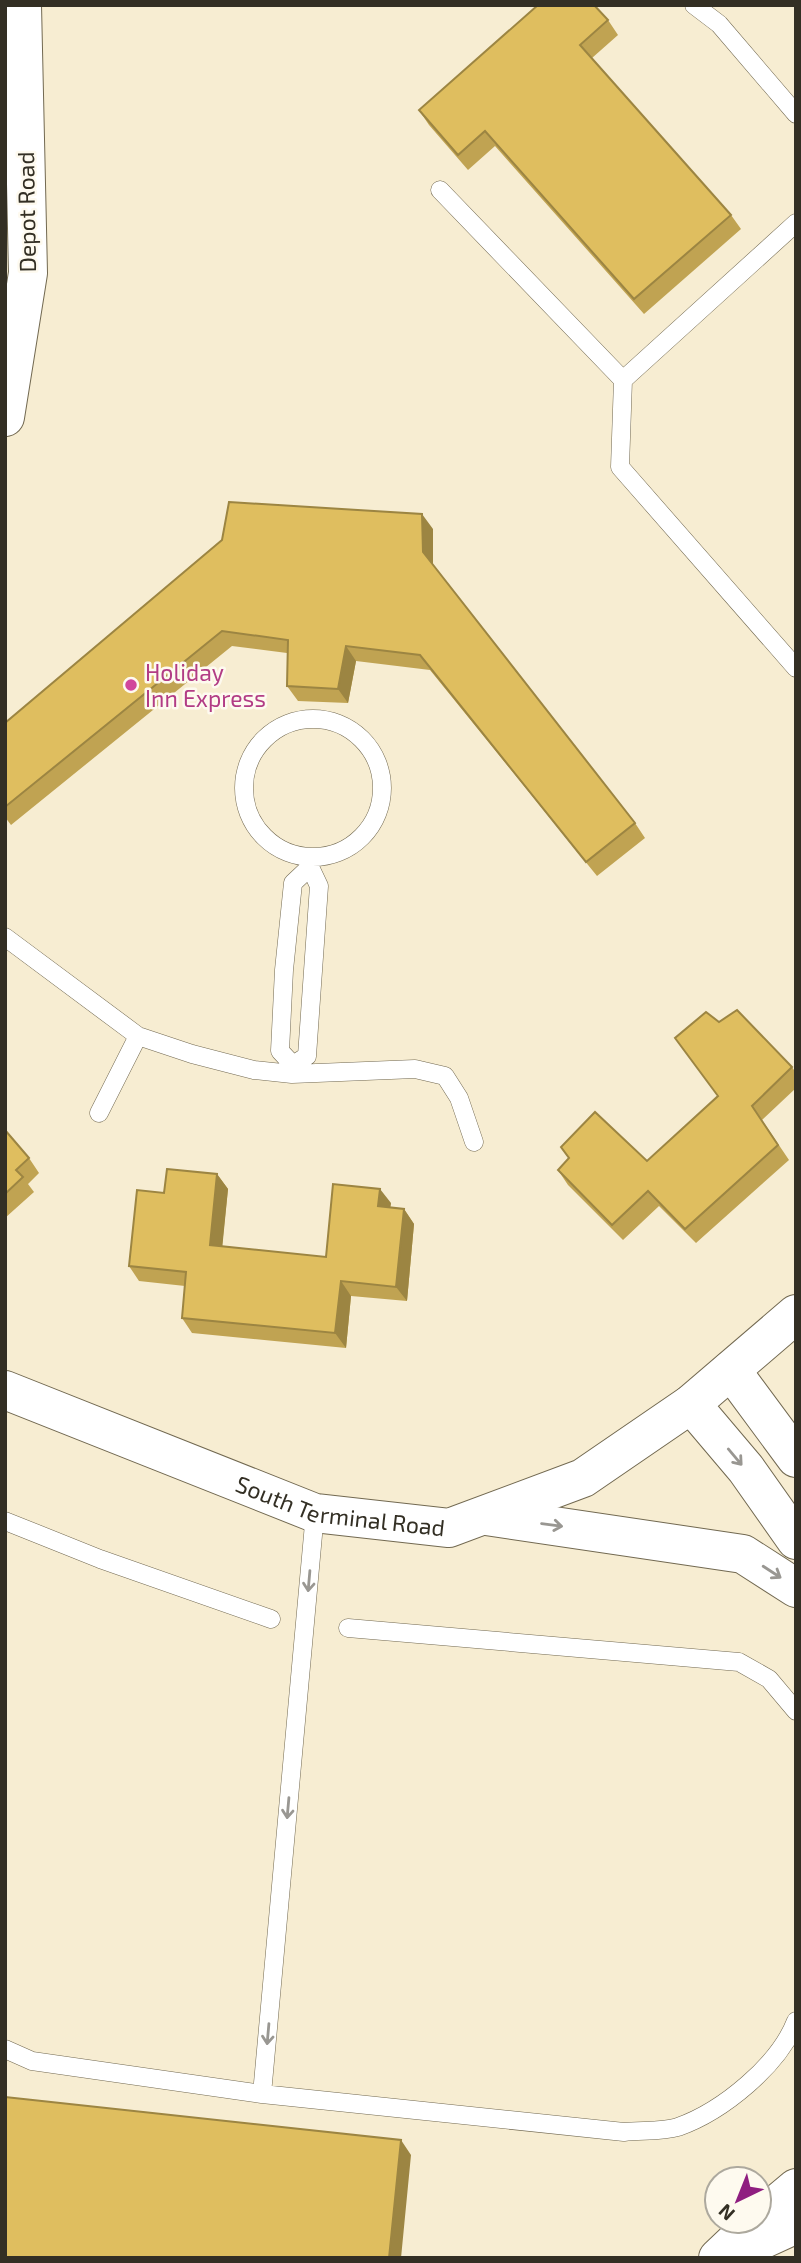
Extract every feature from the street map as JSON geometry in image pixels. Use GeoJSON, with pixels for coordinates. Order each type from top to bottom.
{"type":"FeatureCollection","features":[{"type":"Feature","properties":{"kind":"street","name":"Depot Road"},"geometry":{"type":"LineString","coordinates":[[5,417],[28,272],[16,29]]}},
{"type":"Feature","properties":{"kind":"street","name":"South Terminal Road"},"geometry":{"type":"LineString","coordinates":[[5,1390],[315,1513],[449,1528],[583,1478],[691,1404],[796,1314]]}},
{"type":"Feature","properties":{"kind":"street"},"geometry":{"type":"LineString","coordinates":[[731,1370],[796,1458]]}},
{"type":"Feature","properties":{"kind":"street"},"geometry":{"type":"LineString","coordinates":[[691,1404],[746,1469],[796,1540]]}},
{"type":"Feature","properties":{"kind":"street"},"geometry":{"type":"LineString","coordinates":[[484,1515],[743,1553],[796,1588]]}},
{"type":"Feature","properties":{"kind":"street"},"geometry":{"type":"LineString","coordinates":[[773,2207],[796,2188]]}},
{"type":"Feature","properties":{"kind":"street"},"geometry":{"type":"LineString","coordinates":[[728,2258],[796,2227]]}},
{"type":"Feature","properties":{"kind":"street"},"geometry":{"type":"LineString","coordinates":[[718,2258],[742,2235]]}},
{"type":"Feature","properties":{"kind":"lane"},"geometry":{"type":"LineString","coordinates":[[694,5],[719,24],[796,114]]}},
{"type":"Feature","properties":{"kind":"lane"},"geometry":{"type":"LineString","coordinates":[[440,190],[623,380]]}},
{"type":"Feature","properties":{"kind":"lane"},"geometry":{"type":"LineString","coordinates":[[796,223],[623,380],[620,467],[796,668]]}},
{"type":"Feature","properties":{"kind":"lane"},"geometry":{"type":"LineString","coordinates":[[292,1069],[279,1051],[293,883],[310,862],[355,844],[371,828],[380,807],[383,785],[378,763],[367,744],[350,729],[330,720],[308,718],[285,723],[265,736],[251,755],[243,778],[244,802],[253,824],[269,842],[310,862],[319,886],[307,1056],[292,1069]]}},
{"type":"Feature","properties":{"kind":"lane"},"geometry":{"type":"LineString","coordinates":[[5,937],[138,1037],[254,1070],[415,1069],[445,1076],[459,1098],[474,1142]]}},
{"type":"Feature","properties":{"kind":"lane"},"geometry":{"type":"LineString","coordinates":[[99,1112],[138,1037]]}},
{"type":"Feature","properties":{"kind":"lane"},"geometry":{"type":"LineString","coordinates":[[262,2094],[315,1513]]}},
{"type":"Feature","properties":{"kind":"lane"},"geometry":{"type":"LineString","coordinates":[[5,1521],[112,1564],[271,1619]]}},
{"type":"Feature","properties":{"kind":"lane"},"geometry":{"type":"LineString","coordinates":[[348,1628],[739,1662],[769,1679],[796,1711]]}},
{"type":"Feature","properties":{"kind":"lane"},"geometry":{"type":"LineString","coordinates":[[5,2049],[32,2061],[262,2094],[624,2132],[676,2127],[720,2104],[773,2061],[790,2036],[796,2021]]}},
{"type":"Feature","properties":{"kind":"building"},"geometry":{"type":"Polygon","coordinates":[[[538,5],[594,5],[608,20],[580,45],[731,215],[634,299],[485,131],[458,155],[419,110],[538,5]]]}},
{"type":"Feature","properties":{"kind":"building","name":"Holiday Inn Express"},"geometry":{"type":"Polygon","coordinates":[[[229,502],[422,514],[423,552],[635,823],[586,862],[420,655],[346,646],[338,689],[287,686],[288,640],[222,631],[5,807],[5,723],[222,540],[229,502]]]}},
{"type":"Feature","properties":{"kind":"building"},"geometry":{"type":"Polygon","coordinates":[[[737,1010],[792,1067],[752,1106],[778,1145],[685,1229],[648,1191],[612,1225],[558,1170],[569,1158],[561,1147],[595,1112],[647,1161],[718,1096],[675,1038],[706,1012],[719,1022],[737,1010]]]}},
{"type":"Feature","properties":{"kind":"building"},"geometry":{"type":"Polygon","coordinates":[[[5,1130],[29,1158],[16,1170],[23,1177],[5,1194],[5,1130]]]}},
{"type":"Feature","properties":{"kind":"building"},"geometry":{"type":"Polygon","coordinates":[[[167,1169],[217,1174],[210,1245],[326,1257],[333,1184],[380,1189],[378,1206],[404,1209],[396,1287],[341,1281],[335,1333],[182,1318],[186,1272],[129,1266],[137,1190],[164,1193],[167,1169]]]}},
{"type":"Feature","properties":{"kind":"building"},"geometry":{"type":"Polygon","coordinates":[[[5,2097],[401,2140],[389,2258],[5,2258],[5,2097]]]}},
{"type":"Feature","properties":{"kind":"place","name":"Holiday Inn Express"},"geometry":{"type":"Point","coordinates":[131,685]}}]}
